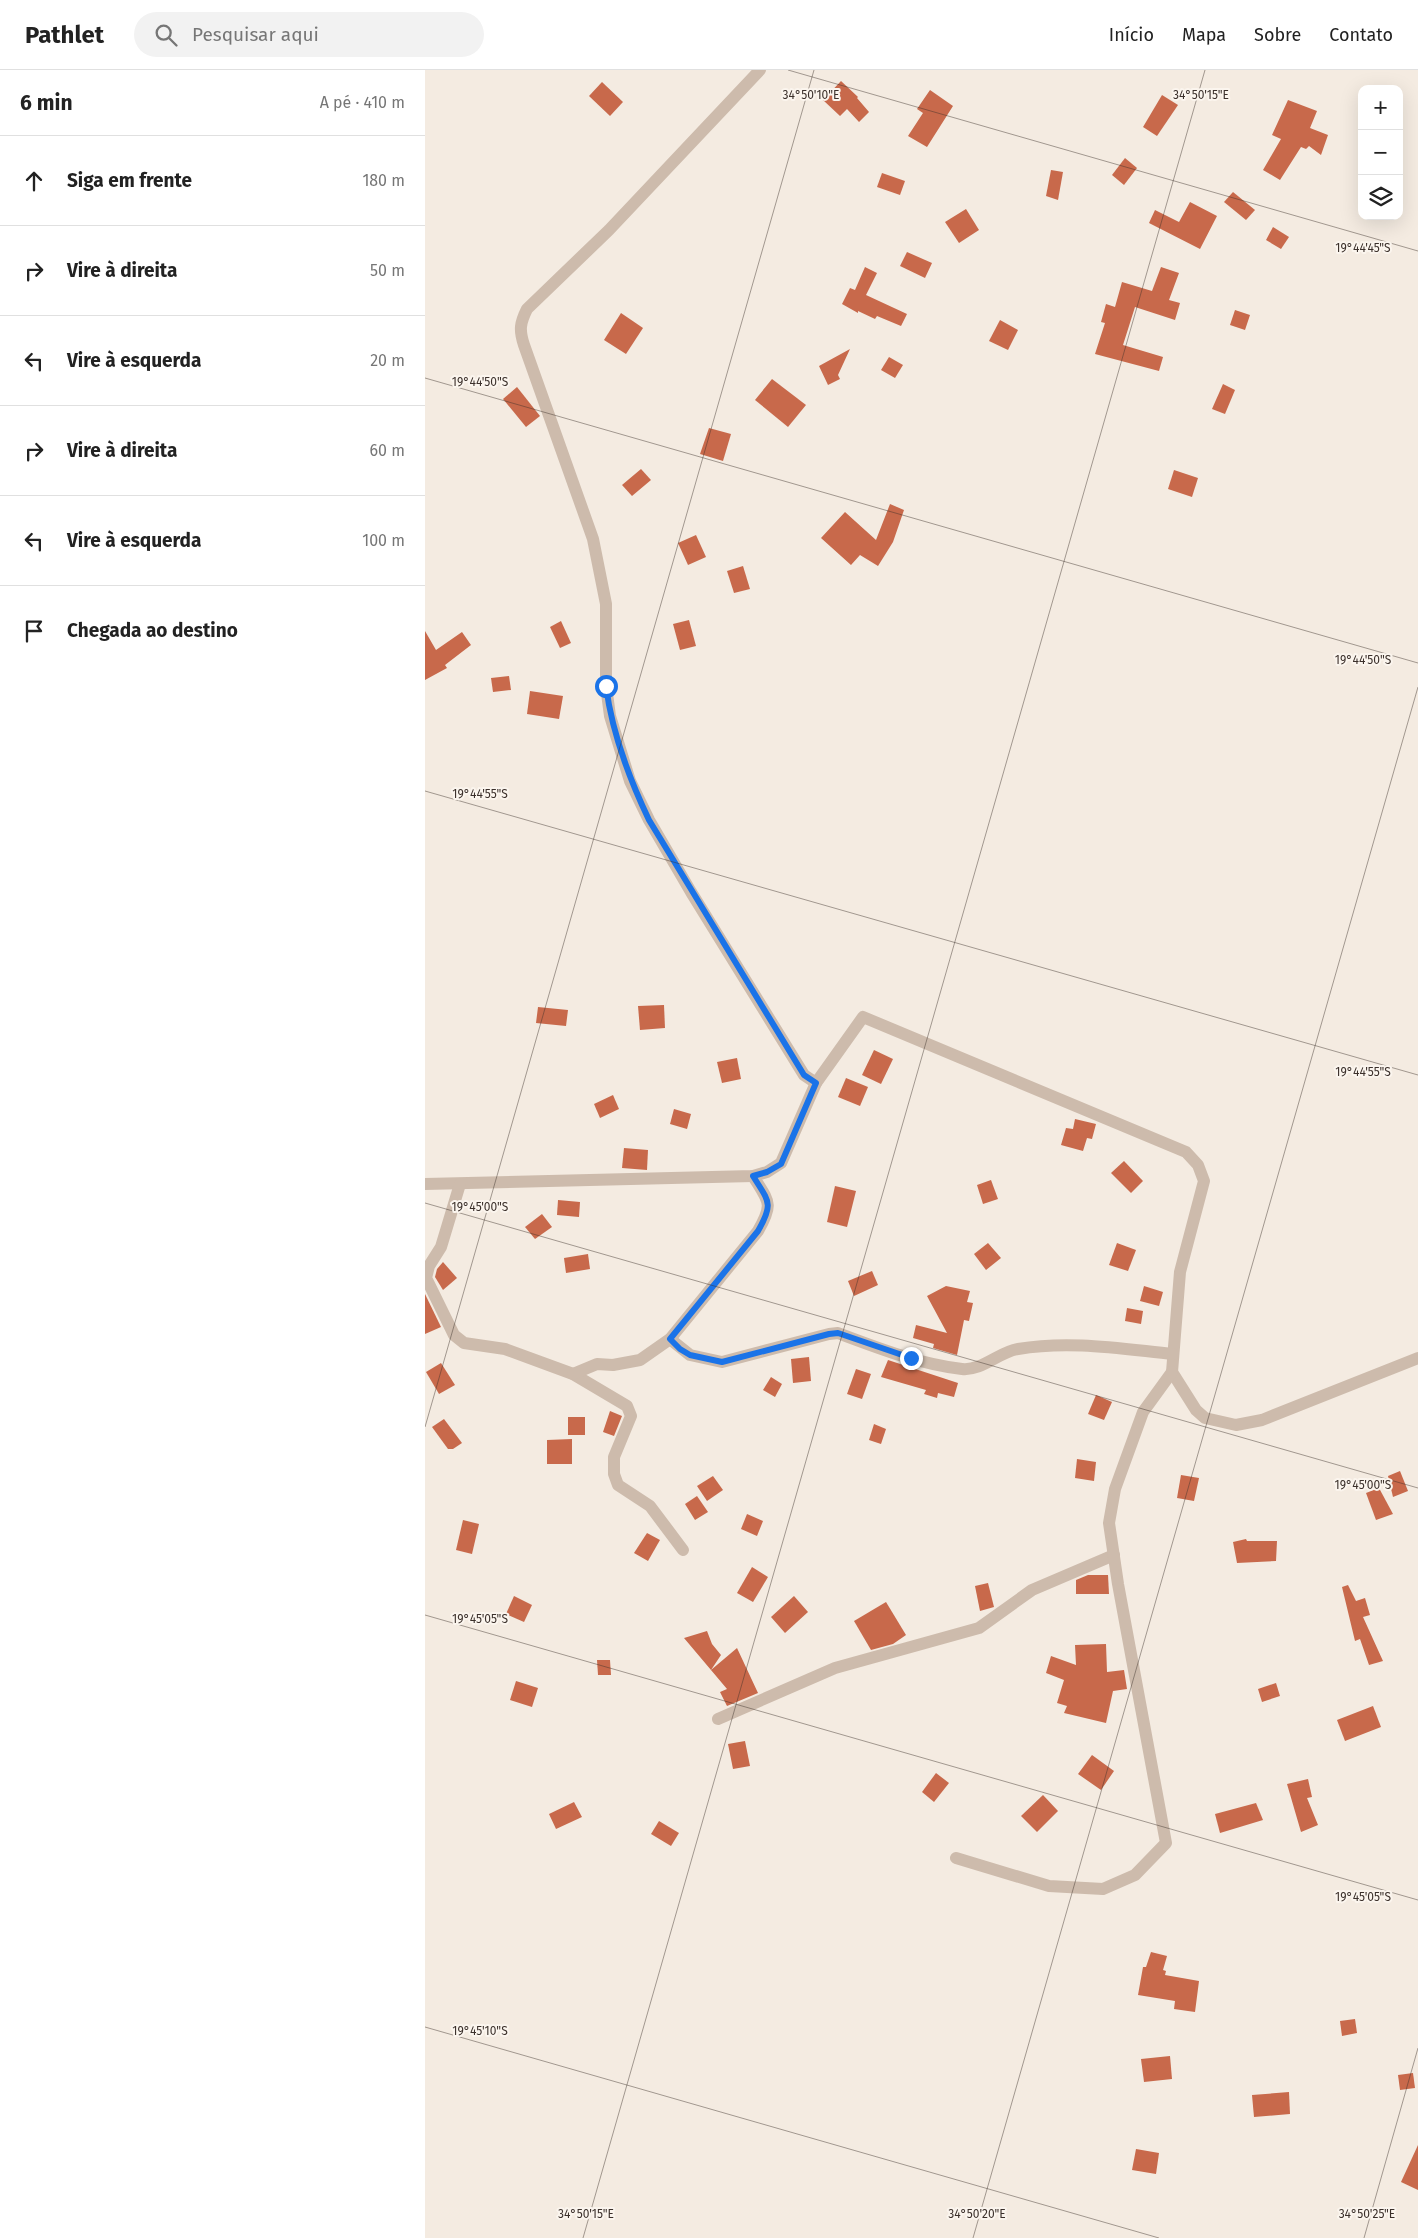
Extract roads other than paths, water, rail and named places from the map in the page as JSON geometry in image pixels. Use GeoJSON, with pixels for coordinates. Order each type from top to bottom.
{"type":"FeatureCollection","features":[{"type":"Feature","properties":{"kind":"street"},"geometry":{"type":"LineString","coordinates":[[760,70],[609,230],[527,309],[519,331],[593,539],[606,604],[606,686],[610,716],[630,781],[649,820],[691,892],[804,1075],[816,1083]]}},
{"type":"Feature","properties":{"kind":"street"},"geometry":{"type":"LineString","coordinates":[[425,1184],[753,1176],[767,1172],[781,1164],[816,1083],[860,1019],[866,1018],[1186,1152],[1198,1165],[1203,1181],[1180,1272],[1172,1372],[1143,1412],[1115,1489],[1109,1524],[1166,1843],[1135,1875],[1103,1889],[1049,1886],[956,1858]]}},
{"type":"Feature","properties":{"kind":"street"},"geometry":{"type":"LineString","coordinates":[[573,1374],[597,1364],[613,1365],[640,1360],[670,1339],[758,1231],[769,1212],[767,1199],[753,1176]]}},
{"type":"Feature","properties":{"kind":"street"},"geometry":{"type":"LineString","coordinates":[[460,1184],[441,1247],[429,1266],[426,1278],[454,1335],[464,1343],[505,1349],[573,1374],[627,1406],[631,1416],[614,1457],[614,1474],[618,1485],[650,1506],[683,1550]]}},
{"type":"Feature","properties":{"kind":"street"},"geometry":{"type":"LineString","coordinates":[[670,1339],[680,1349],[690,1355],[722,1362],[838,1333],[911,1358],[963,1369],[976,1368],[1017,1349],[1077,1344],[1173,1354]]}},
{"type":"Feature","properties":{"kind":"street"},"geometry":{"type":"LineString","coordinates":[[1172,1372],[1195,1410],[1205,1418],[1236,1425],[1263,1420],[1418,1358]]}},
{"type":"Feature","properties":{"kind":"street"},"geometry":{"type":"LineString","coordinates":[[718,1719],[835,1668],[979,1628],[1032,1590],[1114,1555]]}}]}
